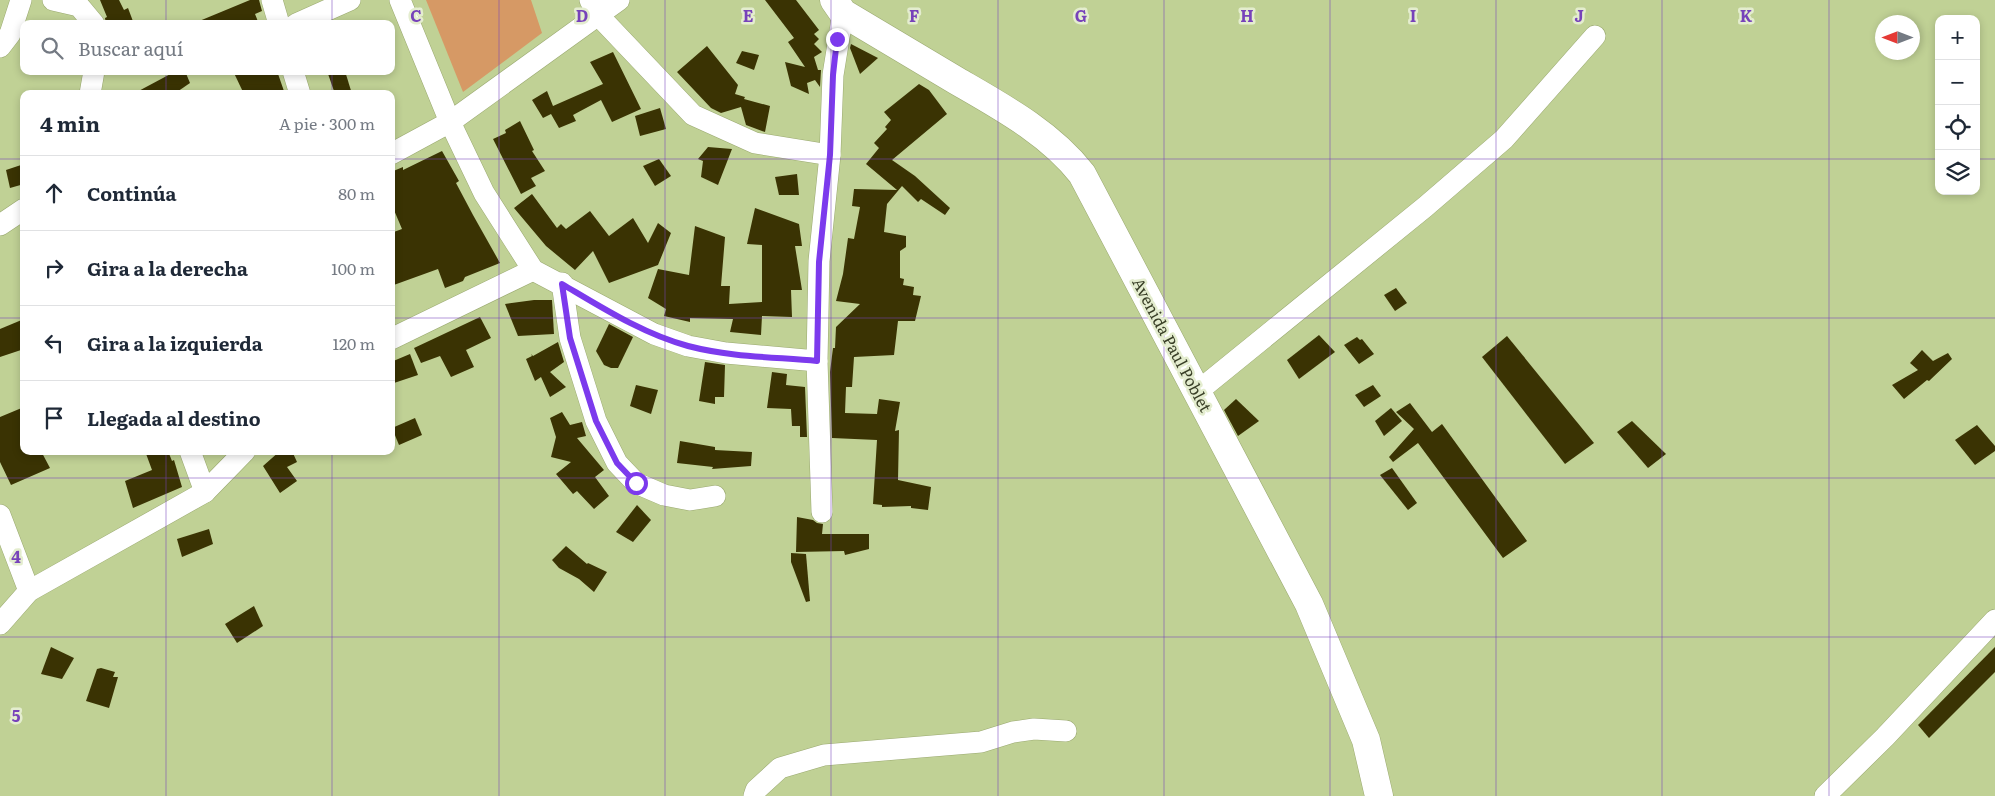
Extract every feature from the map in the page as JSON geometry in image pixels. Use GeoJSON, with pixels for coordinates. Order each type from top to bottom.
{"type":"FeatureCollection","features":[{"type":"Feature","properties":{"kind":"main road","name":"Avenida Paul Poblet"},"geometry":{"type":"LineString","coordinates":[[838,7],[995,103],[1052,142],[1068,156],[1082,174],[1309,604],[1366,740],[1379,796]]}},
{"type":"Feature","properties":{"kind":"street"},"geometry":{"type":"LineString","coordinates":[[0,47],[10,34],[22,0]]}},
{"type":"Feature","properties":{"kind":"street"},"geometry":{"type":"LineString","coordinates":[[53,0],[79,6],[91,20]]}},
{"type":"Feature","properties":{"kind":"street"},"geometry":{"type":"LineString","coordinates":[[272,0],[278,20]]}},
{"type":"Feature","properties":{"kind":"street"},"geometry":{"type":"LineString","coordinates":[[305,20],[350,0]]}},
{"type":"Feature","properties":{"kind":"street"},"geometry":{"type":"LineString","coordinates":[[400,0],[450,122],[484,193],[533,270],[654,334],[688,346],[726,353],[817,361]]}},
{"type":"Feature","properties":{"kind":"street"},"geometry":{"type":"LineString","coordinates":[[395,152],[450,122],[594,8],[619,0]]}},
{"type":"Feature","properties":{"kind":"street"},"geometry":{"type":"LineString","coordinates":[[822,512],[817,361],[819,262],[830,155],[838,7]]}},
{"type":"Feature","properties":{"kind":"street"},"geometry":{"type":"LineString","coordinates":[[594,8],[692,116],[755,144],[830,155]]}},
{"type":"Feature","properties":{"kind":"street"},"geometry":{"type":"LineString","coordinates":[[1197,392],[1425,207],[1504,139],[1594,36]]}},
{"type":"Feature","properties":{"kind":"street"},"geometry":{"type":"LineString","coordinates":[[91,90],[93,75]]}},
{"type":"Feature","properties":{"kind":"street"},"geometry":{"type":"LineString","coordinates":[[294,75],[299,90]]}},
{"type":"Feature","properties":{"kind":"street"},"geometry":{"type":"LineString","coordinates":[[0,225],[20,211]]}},
{"type":"Feature","properties":{"kind":"street"},"geometry":{"type":"LineString","coordinates":[[395,337],[533,270]]}},
{"type":"Feature","properties":{"kind":"street"},"geometry":{"type":"LineString","coordinates":[[562,284],[573,347],[596,421],[617,463],[636,483],[664,495],[690,500],[715,496]]}},
{"type":"Feature","properties":{"kind":"street"},"geometry":{"type":"LineString","coordinates":[[191,455],[205,492]]}},
{"type":"Feature","properties":{"kind":"street"},"geometry":{"type":"LineString","coordinates":[[0,624],[29,591],[205,492],[241,455]]}},
{"type":"Feature","properties":{"kind":"street"},"geometry":{"type":"LineString","coordinates":[[0,515],[29,591]]}},
{"type":"Feature","properties":{"kind":"street"},"geometry":{"type":"LineString","coordinates":[[1825,796],[1885,738],[1995,620]]}},
{"type":"Feature","properties":{"kind":"street"},"geometry":{"type":"LineString","coordinates":[[754,796],[756,790],[780,768],[824,754],[980,742],[1013,732],[1034,729],[1066,730]]}},
{"type":"Feature","properties":{"kind":"shaded area"},"geometry":{"type":"Polygon","coordinates":[[[426,0],[531,0],[542,33],[463,92],[426,0]]]}},
{"type":"Feature","properties":{"kind":"building"},"geometry":{"type":"Polygon","coordinates":[[[100,0],[119,0],[124,10],[128,8],[132,20],[105,20],[107,17],[100,0]]]}},
{"type":"Feature","properties":{"kind":"building"},"geometry":{"type":"Polygon","coordinates":[[[250,0],[259,0],[262,11],[255,14],[257,20],[202,20],[250,0]]]}},
{"type":"Feature","properties":{"kind":"building"},"geometry":{"type":"Polygon","coordinates":[[[765,0],[796,0],[819,30],[814,34],[819,39],[814,44],[822,52],[814,57],[818,70],[821,70],[820,87],[815,80],[807,83],[809,94],[791,86],[785,62],[805,67],[788,42],[794,38],[765,0]]]}},
{"type":"Feature","properties":{"kind":"building"},"geometry":{"type":"Polygon","coordinates":[[[851,44],[878,58],[860,74],[850,48],[851,44]]]}},
{"type":"Feature","properties":{"kind":"building"},"geometry":{"type":"Polygon","coordinates":[[[707,46],[738,85],[735,94],[745,97],[744,99],[770,106],[765,132],[746,125],[741,107],[721,113],[711,108],[677,72],[707,46]]]}},
{"type":"Feature","properties":{"kind":"building"},"geometry":{"type":"Polygon","coordinates":[[[742,51],[759,55],[754,70],[736,63],[742,51]]]}},
{"type":"Feature","properties":{"kind":"building"},"geometry":{"type":"Polygon","coordinates":[[[613,52],[641,109],[612,122],[601,100],[573,115],[576,121],[559,128],[551,114],[543,118],[532,100],[547,91],[553,106],[603,84],[590,62],[613,52]]]}},
{"type":"Feature","properties":{"kind":"building"},"geometry":{"type":"Polygon","coordinates":[[[169,75],[187,75],[190,83],[180,90],[140,90],[169,75]]]}},
{"type":"Feature","properties":{"kind":"building"},"geometry":{"type":"Polygon","coordinates":[[[235,75],[278,75],[284,90],[242,90],[235,75]]]}},
{"type":"Feature","properties":{"kind":"building"},"geometry":{"type":"Polygon","coordinates":[[[328,75],[346,75],[351,90],[334,90],[328,75]]]}},
{"type":"Feature","properties":{"kind":"building"},"geometry":{"type":"Polygon","coordinates":[[[919,84],[929,90],[947,114],[892,160],[915,176],[950,208],[945,215],[921,199],[918,202],[902,186],[887,204],[884,232],[906,236],[906,247],[900,251],[900,278],[904,279],[903,285],[914,287],[913,295],[921,296],[915,321],[898,321],[894,355],[854,357],[852,387],[846,387],[845,413],[877,414],[879,399],[900,402],[895,431],[899,430],[898,480],[931,487],[928,510],[911,508],[911,506],[882,507],[882,505],[873,504],[877,440],[832,438],[830,372],[833,348],[835,348],[836,327],[860,304],[836,301],[843,274],[848,238],[854,239],[860,207],[852,206],[854,189],[897,190],[866,164],[879,148],[874,143],[887,129],[885,127],[891,120],[884,112],[919,84]]]}},
{"type":"Feature","properties":{"kind":"building"},"geometry":{"type":"Polygon","coordinates":[[[660,108],[666,129],[640,136],[635,116],[660,108]]]}},
{"type":"Feature","properties":{"kind":"building"},"geometry":{"type":"Polygon","coordinates":[[[520,121],[534,150],[532,151],[545,171],[531,178],[536,186],[521,194],[493,139],[506,133],[505,130],[520,121]]]}},
{"type":"Feature","properties":{"kind":"building"},"geometry":{"type":"Polygon","coordinates":[[[708,147],[732,149],[718,185],[701,177],[703,161],[698,159],[708,147]]]}},
{"type":"Feature","properties":{"kind":"building"},"geometry":{"type":"Polygon","coordinates":[[[442,151],[459,181],[456,183],[500,263],[465,277],[463,281],[445,288],[438,269],[395,285],[395,232],[402,229],[395,212],[395,170],[403,167],[403,170],[442,151]]]}},
{"type":"Feature","properties":{"kind":"building"},"geometry":{"type":"Polygon","coordinates":[[[659,159],[671,176],[655,186],[643,166],[659,159]]]}},
{"type":"Feature","properties":{"kind":"building"},"geometry":{"type":"Polygon","coordinates":[[[20,165],[20,185],[10,188],[6,170],[20,165]]]}},
{"type":"Feature","properties":{"kind":"building"},"geometry":{"type":"Polygon","coordinates":[[[797,174],[799,195],[779,195],[775,177],[797,174]]]}},
{"type":"Feature","properties":{"kind":"building"},"geometry":{"type":"Polygon","coordinates":[[[532,194],[557,228],[561,224],[566,229],[590,211],[609,236],[633,218],[648,243],[658,223],[671,233],[658,265],[609,283],[593,251],[575,270],[546,246],[514,208],[532,194]]]}},
{"type":"Feature","properties":{"kind":"building"},"geometry":{"type":"Polygon","coordinates":[[[755,208],[799,224],[802,246],[795,246],[802,290],[791,290],[792,317],[762,316],[761,335],[730,332],[733,319],[690,318],[690,322],[664,316],[666,309],[648,298],[658,269],[689,275],[695,226],[725,237],[721,286],[730,286],[729,304],[762,302],[762,245],[747,244],[755,208]]]}},
{"type":"Feature","properties":{"kind":"building"},"geometry":{"type":"Polygon","coordinates":[[[1396,288],[1407,303],[1395,311],[1384,295],[1396,288]]]}},
{"type":"Feature","properties":{"kind":"building"},"geometry":{"type":"Polygon","coordinates":[[[534,300],[552,300],[554,334],[518,336],[505,304],[534,300]]]}},
{"type":"Feature","properties":{"kind":"building"},"geometry":{"type":"Polygon","coordinates":[[[480,317],[491,338],[466,350],[474,367],[451,377],[440,356],[421,363],[414,348],[480,317]]]}},
{"type":"Feature","properties":{"kind":"building"},"geometry":{"type":"Polygon","coordinates":[[[20,321],[20,350],[0,357],[0,329],[20,321]]]}},
{"type":"Feature","properties":{"kind":"building"},"geometry":{"type":"Polygon","coordinates":[[[609,324],[633,337],[618,368],[604,365],[596,351],[609,324]]]}},
{"type":"Feature","properties":{"kind":"building"},"geometry":{"type":"Polygon","coordinates":[[[1319,335],[1335,352],[1299,379],[1287,360],[1319,335]]]}},
{"type":"Feature","properties":{"kind":"building"},"geometry":{"type":"Polygon","coordinates":[[[1507,336],[1594,443],[1565,464],[1482,357],[1507,336]]]}},
{"type":"Feature","properties":{"kind":"building"},"geometry":{"type":"Polygon","coordinates":[[[1357,337],[1360,340],[1362,339],[1374,354],[1359,364],[1344,345],[1357,337]]]}},
{"type":"Feature","properties":{"kind":"building"},"geometry":{"type":"Polygon","coordinates":[[[558,342],[564,362],[550,372],[566,387],[550,397],[541,377],[535,381],[526,359],[532,356],[531,354],[533,356],[558,342]]]}},
{"type":"Feature","properties":{"kind":"building"},"geometry":{"type":"Polygon","coordinates":[[[1922,350],[1933,361],[1948,353],[1952,359],[1929,381],[1927,380],[1904,399],[1892,385],[1918,370],[1910,363],[1922,350]]]}},
{"type":"Feature","properties":{"kind":"building"},"geometry":{"type":"Polygon","coordinates":[[[410,354],[418,375],[395,383],[395,360],[410,354]]]}},
{"type":"Feature","properties":{"kind":"building"},"geometry":{"type":"Polygon","coordinates":[[[705,362],[725,365],[724,397],[715,397],[715,404],[699,401],[705,362]]]}},
{"type":"Feature","properties":{"kind":"building"},"geometry":{"type":"Polygon","coordinates":[[[772,372],[787,374],[786,385],[805,387],[807,437],[800,437],[800,426],[792,426],[791,409],[767,408],[772,372]]]}},
{"type":"Feature","properties":{"kind":"building"},"geometry":{"type":"Polygon","coordinates":[[[636,385],[658,390],[651,414],[630,406],[636,385]]]}},
{"type":"Feature","properties":{"kind":"building"},"geometry":{"type":"Polygon","coordinates":[[[1373,385],[1381,396],[1364,407],[1355,395],[1373,385]]]}},
{"type":"Feature","properties":{"kind":"building"},"geometry":{"type":"Polygon","coordinates":[[[1236,399],[1259,421],[1238,436],[1224,410],[1236,399]]]}},
{"type":"Feature","properties":{"kind":"building"},"geometry":{"type":"Polygon","coordinates":[[[1410,403],[1432,432],[1442,424],[1527,541],[1503,558],[1418,443],[1393,462],[1389,457],[1414,429],[1396,412],[1410,403]]]}},
{"type":"Feature","properties":{"kind":"building"},"geometry":{"type":"Polygon","coordinates":[[[1391,408],[1402,421],[1384,436],[1375,421],[1391,408]]]}},
{"type":"Feature","properties":{"kind":"building"},"geometry":{"type":"Polygon","coordinates":[[[20,409],[20,455],[43,455],[50,468],[11,485],[0,462],[0,417],[20,409]]]}},
{"type":"Feature","properties":{"kind":"building"},"geometry":{"type":"Polygon","coordinates":[[[562,412],[570,425],[582,422],[586,436],[577,438],[604,470],[595,477],[609,496],[594,509],[577,491],[573,494],[556,474],[571,462],[551,457],[556,437],[550,418],[562,412]]]}},
{"type":"Feature","properties":{"kind":"building"},"geometry":{"type":"Polygon","coordinates":[[[415,418],[422,435],[399,445],[395,435],[395,427],[415,418]]]}},
{"type":"Feature","properties":{"kind":"building"},"geometry":{"type":"Polygon","coordinates":[[[1632,421],[1666,454],[1648,468],[1617,432],[1632,421]]]}},
{"type":"Feature","properties":{"kind":"building"},"geometry":{"type":"Polygon","coordinates":[[[1977,425],[1995,446],[1995,451],[1975,465],[1955,440],[1977,425]]]}},
{"type":"Feature","properties":{"kind":"building"},"geometry":{"type":"Polygon","coordinates":[[[680,441],[715,447],[715,450],[752,452],[751,466],[712,469],[713,467],[677,463],[680,441]]]}},
{"type":"Feature","properties":{"kind":"building"},"geometry":{"type":"Polygon","coordinates":[[[146,455],[170,455],[172,461],[174,460],[182,487],[133,508],[125,481],[152,470],[146,455]]]}},
{"type":"Feature","properties":{"kind":"building"},"geometry":{"type":"Polygon","coordinates":[[[275,455],[294,455],[297,462],[287,467],[297,481],[280,493],[263,466],[275,455]]]}},
{"type":"Feature","properties":{"kind":"building"},"geometry":{"type":"Polygon","coordinates":[[[1392,468],[1417,503],[1408,510],[1380,475],[1392,468]]]}},
{"type":"Feature","properties":{"kind":"building"},"geometry":{"type":"Polygon","coordinates":[[[637,505],[651,520],[633,542],[616,532],[637,505]]]}},
{"type":"Feature","properties":{"kind":"building"},"geometry":{"type":"Polygon","coordinates":[[[797,517],[823,524],[822,534],[869,534],[869,549],[845,555],[844,551],[796,552],[797,517]]]}},
{"type":"Feature","properties":{"kind":"building"},"geometry":{"type":"Polygon","coordinates":[[[209,529],[213,544],[182,557],[177,539],[209,529]]]}},
{"type":"Feature","properties":{"kind":"building"},"geometry":{"type":"Polygon","coordinates":[[[566,546],[587,564],[607,572],[594,592],[579,579],[559,568],[552,560],[566,546]]]}},
{"type":"Feature","properties":{"kind":"building"},"geometry":{"type":"Polygon","coordinates":[[[791,553],[806,554],[810,601],[806,602],[791,562],[791,553]]]}},
{"type":"Feature","properties":{"kind":"building"},"geometry":{"type":"Polygon","coordinates":[[[254,606],[263,626],[237,643],[225,624],[254,606]]]}},
{"type":"Feature","properties":{"kind":"building"},"geometry":{"type":"Polygon","coordinates":[[[51,647],[74,658],[62,679],[41,674],[51,647]]]}},
{"type":"Feature","properties":{"kind":"building"},"geometry":{"type":"Polygon","coordinates":[[[1995,647],[1995,672],[1929,738],[1918,725],[1995,647]]]}},
{"type":"Feature","properties":{"kind":"building"},"geometry":{"type":"Polygon","coordinates":[[[101,668],[115,672],[113,677],[118,677],[109,708],[86,701],[97,669],[101,668]]]}},
{"type":"Feature","properties":{"kind":"route"},"geometry":{"type":"LineString","coordinates":[[636,483],[617,463],[596,421],[570,338],[562,284],[654,334],[688,346],[726,353],[817,361],[819,262],[830,155],[833,75],[837,39]]}}]}
